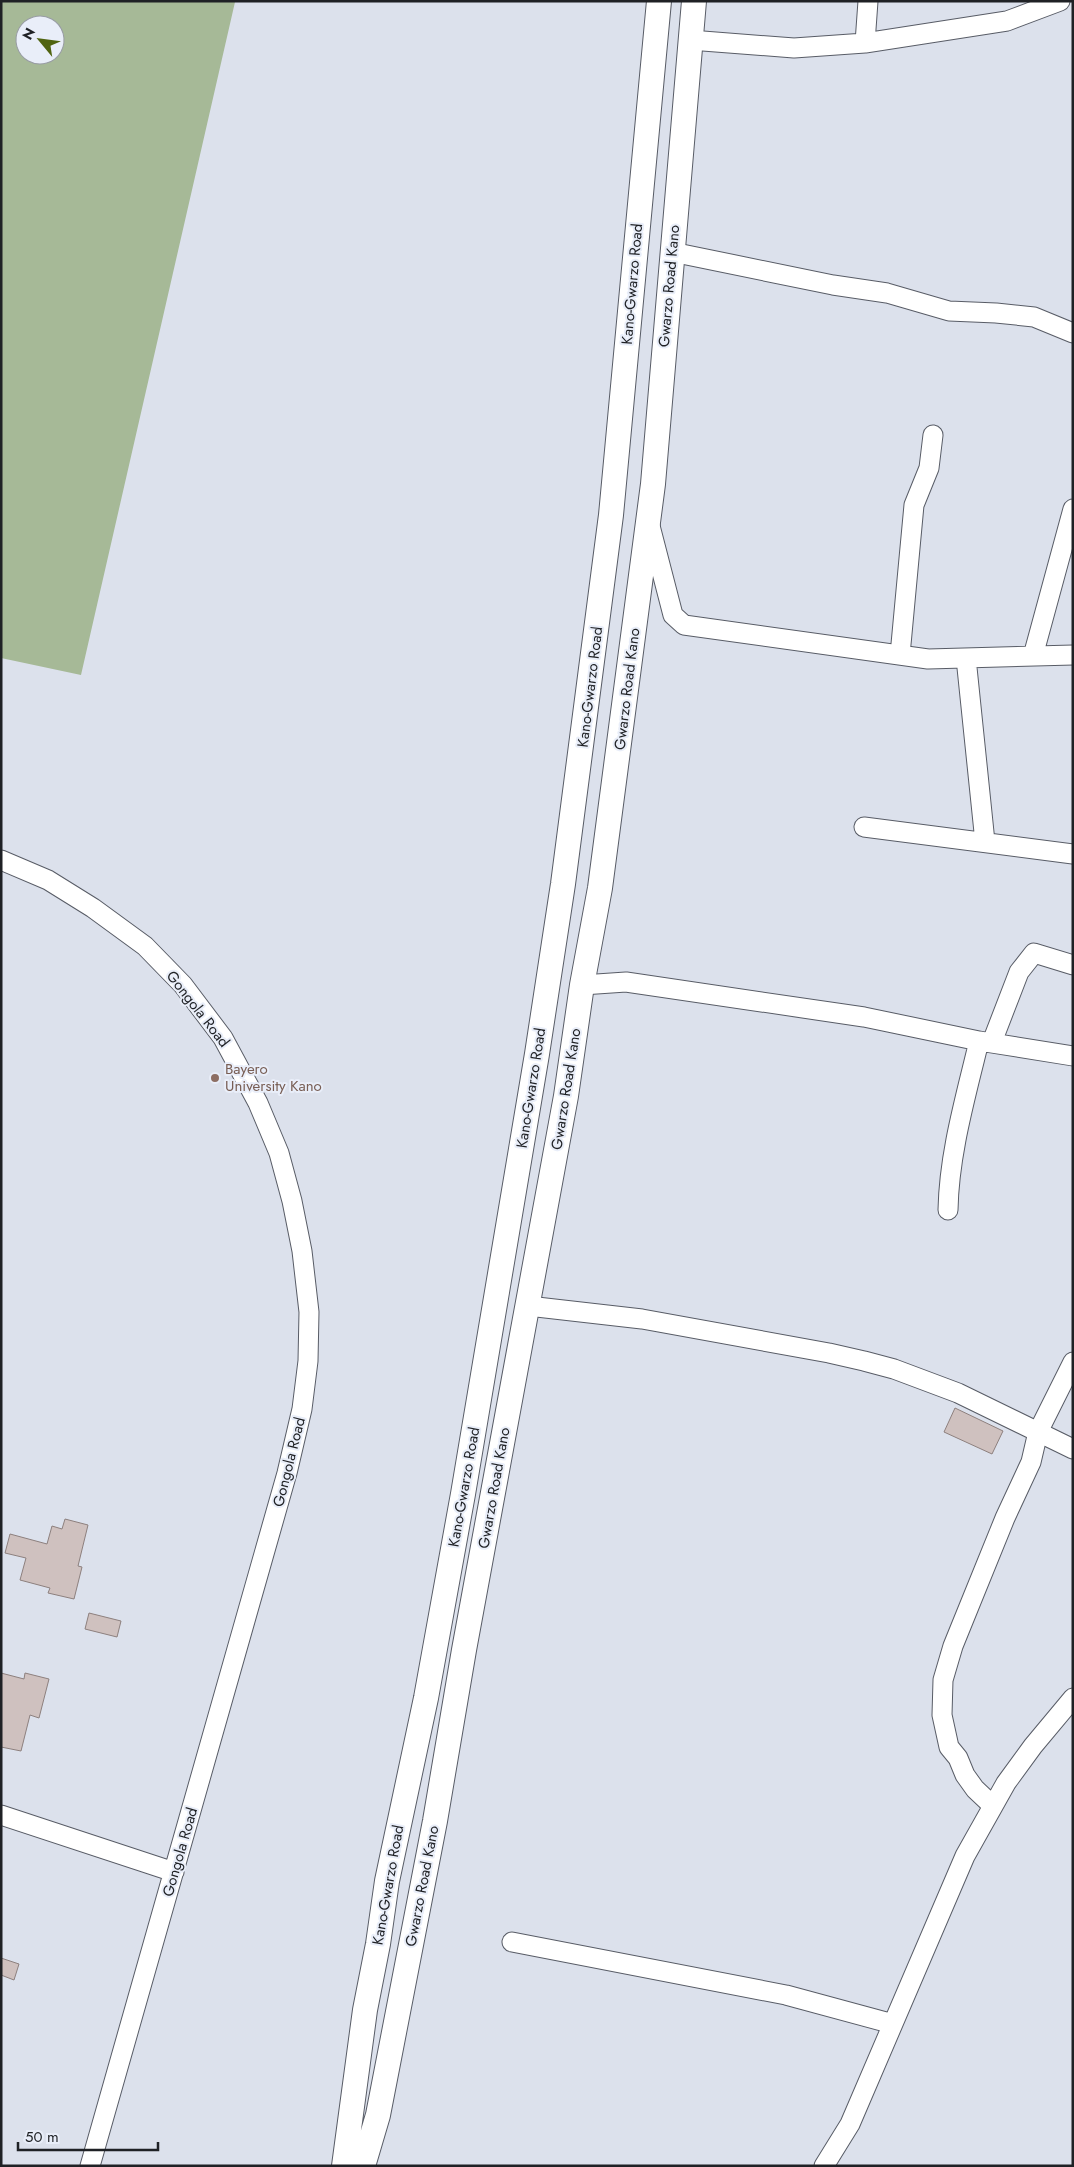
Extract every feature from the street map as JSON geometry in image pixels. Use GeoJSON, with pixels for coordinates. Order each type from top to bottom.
{"type":"FeatureCollection","features":[{"type":"Feature","properties":{"kind":"main road","name":"Kano-Gwarzo Road"},"geometry":{"type":"LineString","coordinates":[[344,2166],[365,2010],[378,1944],[387,1882],[426,1698],[463,1494],[537,1054],[563,884],[611,515],[659,1]]}},
{"type":"Feature","properties":{"kind":"main road","name":"Gwarzo Road Kano"},"geometry":{"type":"LineString","coordinates":[[363,2166],[378,2115],[435,1821],[464,1650],[566,1096],[582,985],[600,888],[649,522],[694,1]]}},
{"type":"Feature","properties":{"kind":"street"},"geometry":{"type":"LineString","coordinates":[[865,44],[868,1]]}},
{"type":"Feature","properties":{"kind":"street"},"geometry":{"type":"LineString","coordinates":[[690,40],[794,48],[865,44],[1007,21],[1060,1]]}},
{"type":"Feature","properties":{"kind":"street"},"geometry":{"type":"LineString","coordinates":[[672,252],[832,285],[888,294],[949,311],[1034,317],[1073,333]]}},
{"type":"Feature","properties":{"kind":"street"},"geometry":{"type":"LineString","coordinates":[[900,655],[914,505],[929,468],[933,435]]}},
{"type":"Feature","properties":{"kind":"street"},"geometry":{"type":"LineString","coordinates":[[1033,656],[1073,509]]}},
{"type":"Feature","properties":{"kind":"street"},"geometry":{"type":"LineString","coordinates":[[649,522],[672,615],[684,625],[928,658],[1073,655]]}},
{"type":"Feature","properties":{"kind":"street"},"geometry":{"type":"LineString","coordinates":[[966,658],[985,842]]}},
{"type":"Feature","properties":{"kind":"street"},"geometry":{"type":"LineString","coordinates":[[864,827],[1073,854]]}},
{"type":"Feature","properties":{"kind":"street","name":"Gongola Road"},"geometry":{"type":"LineString","coordinates":[[1,860],[48,880],[108,919],[145,946],[183,985],[223,1038],[258,1103],[279,1153],[302,1251],[309,1312],[308,1361],[302,1410],[272,1532],[90,2166]]}},
{"type":"Feature","properties":{"kind":"street"},"geometry":{"type":"LineString","coordinates":[[948,1210],[952,1164],[961,1113],[986,1041],[1019,972],[1034,953],[1073,964]]}},
{"type":"Feature","properties":{"kind":"street"},"geometry":{"type":"LineString","coordinates":[[582,985],[626,982],[864,1017],[1073,1056]]}},
{"type":"Feature","properties":{"kind":"street"},"geometry":{"type":"LineString","coordinates":[[528,1306],[642,1319],[864,1361],[894,1369],[958,1394],[1073,1449]]}},
{"type":"Feature","properties":{"kind":"street"},"geometry":{"type":"LineString","coordinates":[[993,1806],[975,1789],[965,1775],[958,1758],[948,1747],[942,1715],[943,1680],[954,1646],[1005,1518],[1031,1462],[1038,1432],[1073,1362]]}},
{"type":"Feature","properties":{"kind":"street"},"geometry":{"type":"LineString","coordinates":[[824,2166],[850,2124],[965,1856],[1006,1783],[1033,1746],[1073,1698]]}},
{"type":"Feature","properties":{"kind":"street"},"geometry":{"type":"LineString","coordinates":[[1,1816],[174,1872]]}},
{"type":"Feature","properties":{"kind":"street"},"geometry":{"type":"LineString","coordinates":[[512,1942],[786,1995],[893,2024]]}},
{"type":"Feature","properties":{"kind":"green space"},"geometry":{"type":"Polygon","coordinates":[[[1,1],[235,2],[81,675],[1,658],[1,1]]]}},
{"type":"Feature","properties":{"kind":"building"},"geometry":{"type":"Polygon","coordinates":[[[955,1408],[1003,1431],[992,1454],[944,1432],[955,1408]]]}},
{"type":"Feature","properties":{"kind":"building"},"geometry":{"type":"Polygon","coordinates":[[[65,1519],[88,1525],[78,1566],[82,1567],[74,1599],[48,1593],[50,1588],[20,1580],[26,1558],[5,1553],[10,1534],[47,1544],[52,1526],[62,1529],[65,1519]]]}},
{"type":"Feature","properties":{"kind":"building"},"geometry":{"type":"Polygon","coordinates":[[[89,1613],[121,1621],[117,1637],[85,1629],[89,1613]]]}},
{"type":"Feature","properties":{"kind":"building"},"geometry":{"type":"Polygon","coordinates":[[[1,1673],[24,1679],[25,1673],[49,1679],[39,1718],[30,1715],[21,1751],[1,1747],[1,1673]]]}},
{"type":"Feature","properties":{"kind":"building"},"geometry":{"type":"Polygon","coordinates":[[[1,1958],[19,1964],[14,1980],[1,1975],[1,1958]]]}},
{"type":"Feature","properties":{"kind":"place","name":"Bayero University Kano"},"geometry":{"type":"Point","coordinates":[215,1078]}}]}
